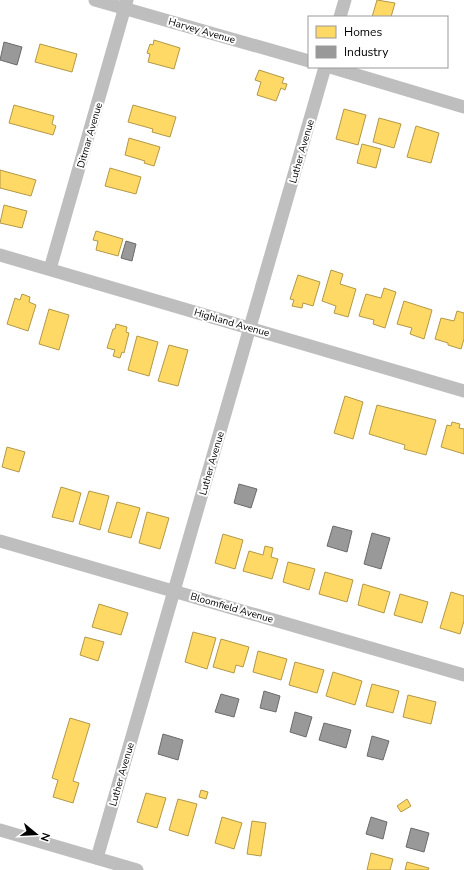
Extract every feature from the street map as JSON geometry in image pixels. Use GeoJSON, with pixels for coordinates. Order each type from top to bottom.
{"type":"FeatureCollection","features":[{"type":"Feature","properties":{"kind":"street","name":"Harvey Avenue"},"geometry":{"type":"LineString","coordinates":[[96,0],[126,4],[308,61]]}},
{"type":"Feature","properties":{"kind":"street"},"geometry":{"type":"LineString","coordinates":[[340,16],[345,0]]}},
{"type":"Feature","properties":{"kind":"street","name":"Ditmar Avenue"},"geometry":{"type":"LineString","coordinates":[[50,269],[126,4]]}},
{"type":"Feature","properties":{"kind":"street","name":"Luther Avenue"},"geometry":{"type":"LineString","coordinates":[[97,858],[325,68]]}},
{"type":"Feature","properties":{"kind":"street"},"geometry":{"type":"LineString","coordinates":[[333,68],[464,107]]}},
{"type":"Feature","properties":{"kind":"street","name":"Highland Avenue"},"geometry":{"type":"LineString","coordinates":[[0,255],[464,391]]}},
{"type":"Feature","properties":{"kind":"street","name":"Bloomfield Avenue"},"geometry":{"type":"LineString","coordinates":[[0,541],[174,590],[464,675]]}},
{"type":"Feature","properties":{"kind":"street"},"geometry":{"type":"LineString","coordinates":[[0,830],[137,870]]}},
{"type":"Feature","properties":{"kind":"building: Homes"},"geometry":{"type":"Polygon","coordinates":[[[377,0],[395,3],[391,16],[372,16],[377,0]]]}},
{"type":"Feature","properties":{"kind":"building: Homes"},"geometry":{"type":"Polygon","coordinates":[[[154,40],[180,48],[174,69],[148,62],[150,54],[147,53],[150,44],[153,45],[154,40]]]}},
{"type":"Feature","properties":{"kind":"building: Homes"},"geometry":{"type":"Polygon","coordinates":[[[40,44],[77,54],[72,72],[35,62],[40,44]]]}},
{"type":"Feature","properties":{"kind":"building: Homes"},"geometry":{"type":"Polygon","coordinates":[[[259,70],[284,78],[282,83],[287,84],[285,90],[281,88],[276,101],[257,95],[261,82],[255,80],[259,70]]]}},
{"type":"Feature","properties":{"kind":"building: Homes"},"geometry":{"type":"Polygon","coordinates":[[[14,105],[54,116],[52,124],[56,126],[53,135],[9,123],[14,105]]]}},
{"type":"Feature","properties":{"kind":"building: Homes"},"geometry":{"type":"Polygon","coordinates":[[[133,105],[176,117],[170,137],[152,132],[153,129],[128,122],[133,105]]]}},
{"type":"Feature","properties":{"kind":"building: Homes"},"geometry":{"type":"Polygon","coordinates":[[[344,109],[366,115],[358,145],[336,139],[344,109]]]}},
{"type":"Feature","properties":{"kind":"building: Homes"},"geometry":{"type":"Polygon","coordinates":[[[379,118],[401,124],[394,148],[373,142],[379,118]]]}},
{"type":"Feature","properties":{"kind":"building: Homes"},"geometry":{"type":"Polygon","coordinates":[[[416,126],[439,133],[431,163],[407,157],[416,126]]]}},
{"type":"Feature","properties":{"kind":"building: Homes"},"geometry":{"type":"Polygon","coordinates":[[[129,138],[160,147],[154,166],[144,163],[145,161],[125,155],[129,138]]]}},
{"type":"Feature","properties":{"kind":"building: Homes"},"geometry":{"type":"Polygon","coordinates":[[[362,144],[381,149],[376,168],[357,163],[362,144]]]}},
{"type":"Feature","properties":{"kind":"building: Homes"},"geometry":{"type":"Polygon","coordinates":[[[110,168],[141,177],[136,194],[105,186],[110,168]]]}},
{"type":"Feature","properties":{"kind":"building: Homes"},"geometry":{"type":"Polygon","coordinates":[[[0,170],[36,180],[31,196],[0,188],[0,170]]]}},
{"type":"Feature","properties":{"kind":"building: Homes"},"geometry":{"type":"Polygon","coordinates":[[[4,205],[27,211],[22,228],[0,223],[4,205]]]}},
{"type":"Feature","properties":{"kind":"building: Homes"},"geometry":{"type":"Polygon","coordinates":[[[96,231],[123,239],[118,256],[96,250],[98,241],[93,240],[96,231]]]}},
{"type":"Feature","properties":{"kind":"building: Homes"},"geometry":{"type":"Polygon","coordinates":[[[331,270],[343,274],[340,284],[356,289],[348,317],[334,313],[336,306],[322,301],[331,270]]]}},
{"type":"Feature","properties":{"kind":"building: Homes"},"geometry":{"type":"Polygon","coordinates":[[[298,275],[320,282],[313,306],[303,303],[302,308],[292,306],[294,300],[290,299],[298,275]]]}},
{"type":"Feature","properties":{"kind":"building: Homes"},"geometry":{"type":"Polygon","coordinates":[[[384,288],[396,292],[385,328],[373,324],[374,320],[359,316],[366,294],[381,298],[384,288]]]}},
{"type":"Feature","properties":{"kind":"building: Homes"},"geometry":{"type":"Polygon","coordinates":[[[22,294],[30,297],[29,302],[36,305],[28,331],[7,324],[15,298],[20,300],[22,294]]]}},
{"type":"Feature","properties":{"kind":"building: Homes"},"geometry":{"type":"Polygon","coordinates":[[[404,301],[432,310],[424,339],[410,334],[412,328],[397,324],[404,301]]]}},
{"type":"Feature","properties":{"kind":"building: Homes"},"geometry":{"type":"Polygon","coordinates":[[[49,309],[69,315],[59,350],[39,344],[49,309]]]}},
{"type":"Feature","properties":{"kind":"building: Homes"},"geometry":{"type":"Polygon","coordinates":[[[457,311],[464,313],[464,339],[461,349],[435,339],[441,318],[454,321],[457,311]]]}},
{"type":"Feature","properties":{"kind":"building: Homes"},"geometry":{"type":"Polygon","coordinates":[[[116,324],[127,327],[126,332],[129,333],[124,353],[122,352],[120,358],[113,356],[115,350],[107,348],[116,324]]]}},
{"type":"Feature","properties":{"kind":"building: Homes"},"geometry":{"type":"Polygon","coordinates":[[[137,336],[158,342],[149,376],[128,370],[137,336]]]}},
{"type":"Feature","properties":{"kind":"building: Homes"},"geometry":{"type":"Polygon","coordinates":[[[169,345],[188,350],[178,386],[158,381],[169,345]]]}},
{"type":"Feature","properties":{"kind":"building: Homes"},"geometry":{"type":"Polygon","coordinates":[[[345,396],[363,402],[353,439],[334,433],[345,396]]]}},
{"type":"Feature","properties":{"kind":"building: Homes"},"geometry":{"type":"Polygon","coordinates":[[[377,405],[436,420],[426,455],[404,449],[405,445],[369,434],[377,405]]]}},
{"type":"Feature","properties":{"kind":"building: Homes"},"geometry":{"type":"Polygon","coordinates":[[[452,422],[460,424],[459,428],[464,429],[464,454],[441,447],[447,425],[451,426],[452,422]]]}},
{"type":"Feature","properties":{"kind":"building: Homes"},"geometry":{"type":"Polygon","coordinates":[[[7,447],[25,452],[19,472],[2,467],[7,447]]]}},
{"type":"Feature","properties":{"kind":"building: Homes"},"geometry":{"type":"Polygon","coordinates":[[[61,487],[81,493],[73,522],[52,517],[61,487]]]}},
{"type":"Feature","properties":{"kind":"building: Homes"},"geometry":{"type":"Polygon","coordinates":[[[89,491],[109,496],[100,530],[79,524],[89,491]]]}},
{"type":"Feature","properties":{"kind":"building: Homes"},"geometry":{"type":"Polygon","coordinates":[[[117,502],[140,508],[131,538],[108,532],[117,502]]]}},
{"type":"Feature","properties":{"kind":"building: Homes"},"geometry":{"type":"Polygon","coordinates":[[[147,512],[169,518],[160,549],[139,543],[147,512]]]}},
{"type":"Feature","properties":{"kind":"building: Homes"},"geometry":{"type":"Polygon","coordinates":[[[223,534],[243,540],[235,569],[215,563],[223,534]]]}},
{"type":"Feature","properties":{"kind":"building: Homes"},"geometry":{"type":"Polygon","coordinates":[[[265,546],[273,548],[271,557],[278,559],[272,579],[243,571],[249,551],[263,555],[265,546]]]}},
{"type":"Feature","properties":{"kind":"building: Homes"},"geometry":{"type":"Polygon","coordinates":[[[288,562],[315,569],[309,590],[283,582],[288,562]]]}},
{"type":"Feature","properties":{"kind":"building: Homes"},"geometry":{"type":"Polygon","coordinates":[[[325,572],[353,580],[347,602],[319,594],[325,572]]]}},
{"type":"Feature","properties":{"kind":"building: Homes"},"geometry":{"type":"Polygon","coordinates":[[[363,584],[390,592],[384,613],[358,605],[363,584]]]}},
{"type":"Feature","properties":{"kind":"building: Homes"},"geometry":{"type":"Polygon","coordinates":[[[451,592],[464,596],[464,621],[460,634],[440,628],[451,592]]]}},
{"type":"Feature","properties":{"kind":"building: Homes"},"geometry":{"type":"Polygon","coordinates":[[[400,594],[428,602],[422,623],[394,615],[400,594]]]}},
{"type":"Feature","properties":{"kind":"building: Homes"},"geometry":{"type":"Polygon","coordinates":[[[99,604],[128,613],[121,635],[92,627],[99,604]]]}},
{"type":"Feature","properties":{"kind":"building: Homes"},"geometry":{"type":"Polygon","coordinates":[[[193,632],[216,638],[207,669],[185,662],[193,632]]]}},
{"type":"Feature","properties":{"kind":"building: Homes"},"geometry":{"type":"Polygon","coordinates":[[[85,637],[104,642],[98,661],[80,655],[85,637]]]}},
{"type":"Feature","properties":{"kind":"building: Homes"},"geometry":{"type":"Polygon","coordinates":[[[221,639],[249,647],[243,667],[236,665],[234,673],[213,667],[221,639]]]}},
{"type":"Feature","properties":{"kind":"building: Homes"},"geometry":{"type":"Polygon","coordinates":[[[258,651],[287,659],[281,680],[253,672],[258,651]]]}},
{"type":"Feature","properties":{"kind":"building: Homes"},"geometry":{"type":"Polygon","coordinates":[[[295,662],[324,670],[317,693],[289,685],[295,662]]]}},
{"type":"Feature","properties":{"kind":"building: Homes"},"geometry":{"type":"Polygon","coordinates":[[[333,672],[362,681],[355,705],[326,696],[333,672]]]}},
{"type":"Feature","properties":{"kind":"building: Homes"},"geometry":{"type":"Polygon","coordinates":[[[372,684],[399,691],[393,713],[366,706],[372,684]]]}},
{"type":"Feature","properties":{"kind":"building: Homes"},"geometry":{"type":"Polygon","coordinates":[[[408,695],[436,702],[431,724],[403,717],[408,695]]]}},
{"type":"Feature","properties":{"kind":"building: Homes"},"geometry":{"type":"Polygon","coordinates":[[[70,718],[90,724],[73,781],[79,783],[73,803],[53,797],[58,780],[52,778],[70,718]]]}},
{"type":"Feature","properties":{"kind":"building: Homes"},"geometry":{"type":"Polygon","coordinates":[[[201,790],[208,792],[206,799],[199,797],[201,790]]]}},
{"type":"Feature","properties":{"kind":"building: Homes"},"geometry":{"type":"Polygon","coordinates":[[[146,793],[166,798],[157,828],[137,822],[146,793]]]}},
{"type":"Feature","properties":{"kind":"building: Homes"},"geometry":{"type":"Polygon","coordinates":[[[178,799],[197,804],[188,836],[169,830],[178,799]]]}},
{"type":"Feature","properties":{"kind":"building: Homes"},"geometry":{"type":"Polygon","coordinates":[[[407,799],[411,806],[401,812],[397,806],[407,799]]]}},
{"type":"Feature","properties":{"kind":"building: Homes"},"geometry":{"type":"Polygon","coordinates":[[[222,817],[242,823],[234,849],[215,843],[222,817]]]}},
{"type":"Feature","properties":{"kind":"building: Homes"},"geometry":{"type":"Polygon","coordinates":[[[252,821],[266,823],[261,856],[247,854],[252,821]]]}},
{"type":"Feature","properties":{"kind":"building: Homes"},"geometry":{"type":"Polygon","coordinates":[[[371,853],[393,859],[390,870],[367,870],[371,853]]]}},
{"type":"Feature","properties":{"kind":"building: Homes"},"geometry":{"type":"Polygon","coordinates":[[[407,862],[429,868],[428,870],[405,870],[407,862]]]}},
{"type":"Feature","properties":{"kind":"building: Industry"},"geometry":{"type":"Polygon","coordinates":[[[4,42],[22,47],[17,65],[0,60],[4,42]]]}},
{"type":"Feature","properties":{"kind":"building: Industry"},"geometry":{"type":"Polygon","coordinates":[[[126,241],[136,244],[132,261],[121,258],[126,241]]]}},
{"type":"Feature","properties":{"kind":"building: Industry"},"geometry":{"type":"Polygon","coordinates":[[[239,484],[257,489],[251,508],[234,503],[239,484]]]}},
{"type":"Feature","properties":{"kind":"building: Industry"},"geometry":{"type":"Polygon","coordinates":[[[333,526],[352,531],[347,552],[327,546],[333,526]]]}},
{"type":"Feature","properties":{"kind":"building: Industry"},"geometry":{"type":"Polygon","coordinates":[[[372,533],[390,538],[381,569],[364,564],[372,533]]]}},
{"type":"Feature","properties":{"kind":"building: Industry"},"geometry":{"type":"Polygon","coordinates":[[[264,691],[280,696],[276,712],[260,708],[264,691]]]}},
{"type":"Feature","properties":{"kind":"building: Industry"},"geometry":{"type":"Polygon","coordinates":[[[221,694],[239,699],[234,717],[215,712],[221,694]]]}},
{"type":"Feature","properties":{"kind":"building: Industry"},"geometry":{"type":"Polygon","coordinates":[[[295,712],[312,717],[306,737],[290,732],[295,712]]]}},
{"type":"Feature","properties":{"kind":"building: Industry"},"geometry":{"type":"Polygon","coordinates":[[[324,723],[351,730],[346,748],[319,740],[324,723]]]}},
{"type":"Feature","properties":{"kind":"building: Industry"},"geometry":{"type":"Polygon","coordinates":[[[163,734],[183,740],[178,760],[158,754],[163,734]]]}},
{"type":"Feature","properties":{"kind":"building: Industry"},"geometry":{"type":"Polygon","coordinates":[[[372,736],[389,741],[383,760],[367,756],[372,736]]]}},
{"type":"Feature","properties":{"kind":"building: Industry"},"geometry":{"type":"Polygon","coordinates":[[[371,817],[387,822],[383,839],[366,834],[371,817]]]}},
{"type":"Feature","properties":{"kind":"building: Industry"},"geometry":{"type":"Polygon","coordinates":[[[411,828],[429,833],[424,852],[406,847],[411,828]]]}}]}
